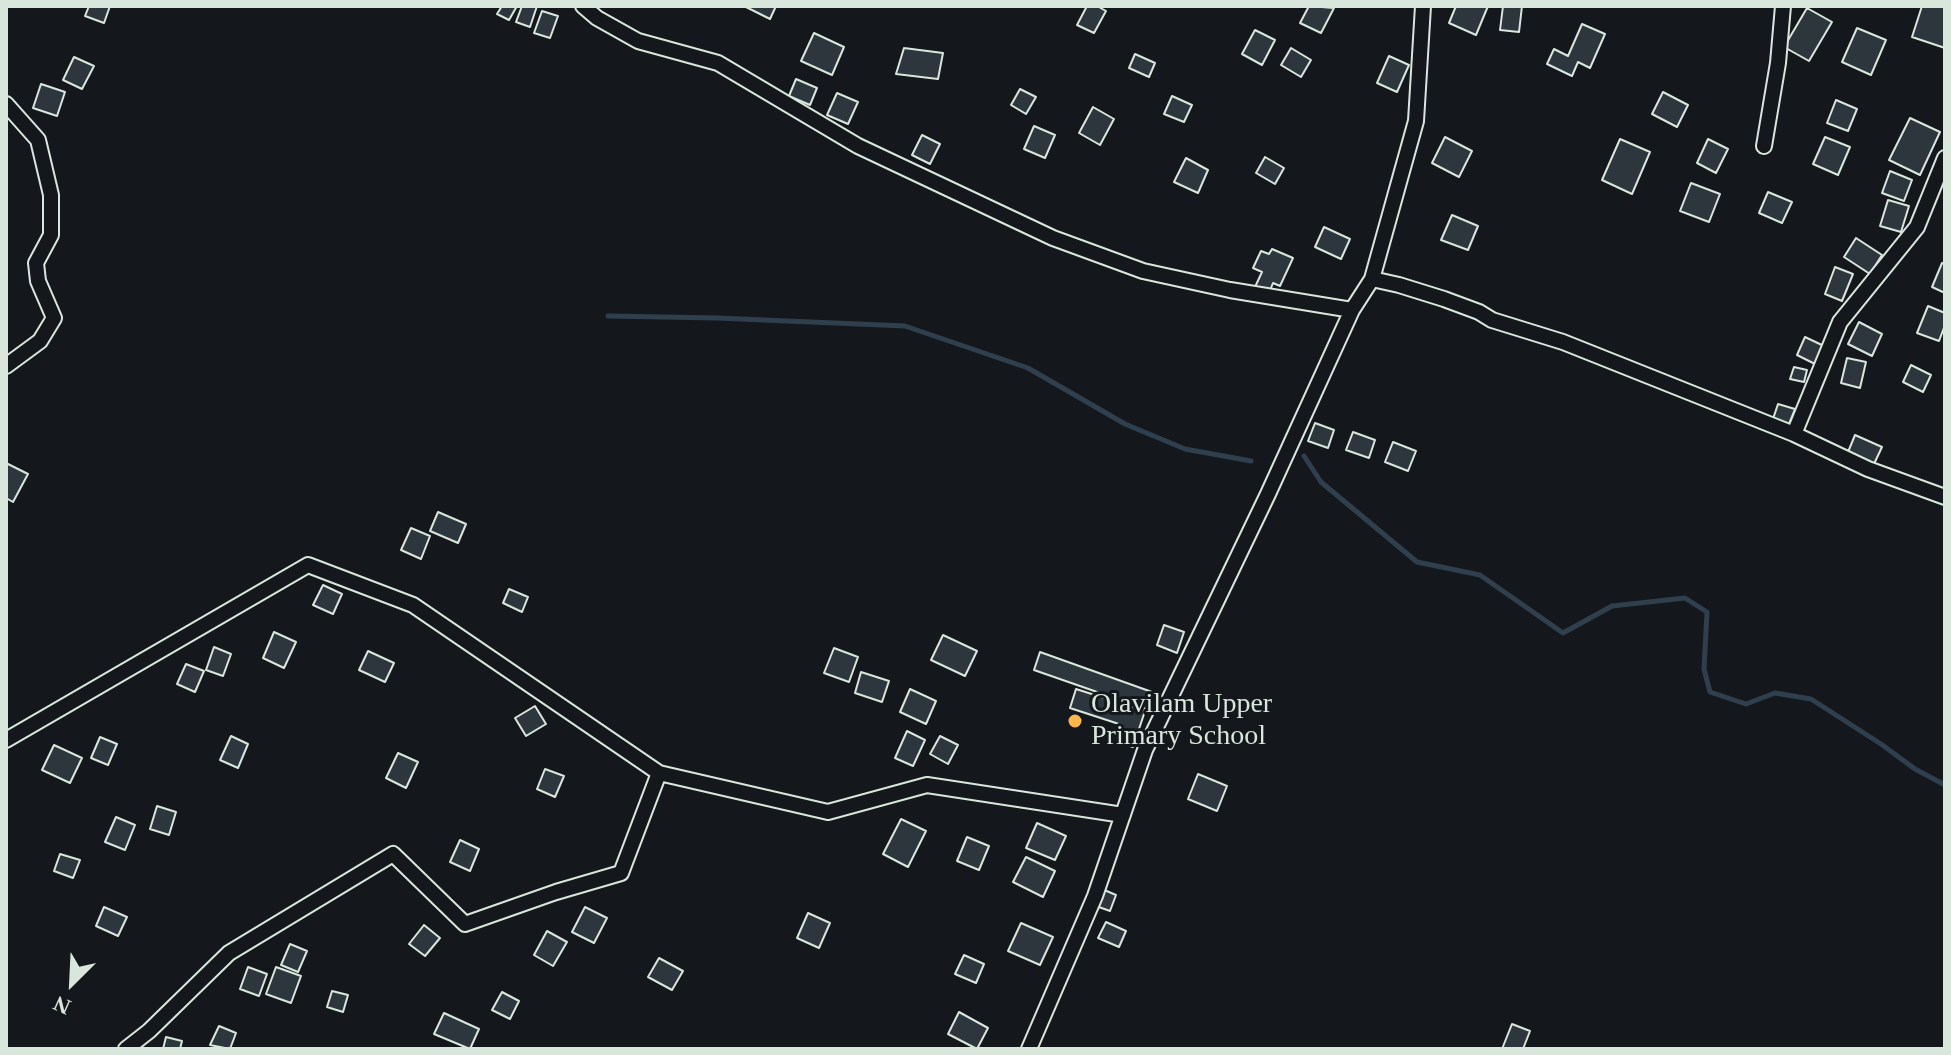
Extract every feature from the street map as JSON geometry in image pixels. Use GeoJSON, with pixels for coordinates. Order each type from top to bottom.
{"type":"FeatureCollection","features":[{"type":"Feature","properties":{"kind":"street"},"geometry":{"type":"LineString","coordinates":[[583,6],[597,18],[638,41],[718,63],[858,146],[1053,238],[1143,271],[1230,290],[1352,310]]}},
{"type":"Feature","properties":{"kind":"street"},"geometry":{"type":"LineString","coordinates":[[1029,1049],[1095,896],[1145,750],[1352,310],[1372,279],[1416,121],[1423,6]]}},
{"type":"Feature","properties":{"kind":"street"},"geometry":{"type":"LineString","coordinates":[[1764,146],[1778,63],[1783,6]]}},
{"type":"Feature","properties":{"kind":"street"},"geometry":{"type":"LineString","coordinates":[[6,104],[38,140],[51,195],[51,235],[36,263],[38,281],[54,318],[40,341],[6,366]]}},
{"type":"Feature","properties":{"kind":"street"},"geometry":{"type":"LineString","coordinates":[[1794,434],[1840,322],[1917,227],[1945,158]]}},
{"type":"Feature","properties":{"kind":"street"},"geometry":{"type":"LineString","coordinates":[[1372,279],[1444,299],[1492,320],[1563,342],[1794,434],[1868,469],[1945,497]]}},
{"type":"Feature","properties":{"kind":"street"},"geometry":{"type":"LineString","coordinates":[[6,740],[308,565],[413,605],[659,773],[828,812],[927,785],[1123,815]]}},
{"type":"Feature","properties":{"kind":"street"},"geometry":{"type":"LineString","coordinates":[[126,1049],[149,1031],[229,953],[393,854],[465,924],[621,873],[659,773]]}},
{"type":"Feature","properties":{"kind":"building"},"geometry":{"type":"Polygon","coordinates":[[[89,6],[110,6],[104,23],[85,16],[89,6]]]}},
{"type":"Feature","properties":{"kind":"building"},"geometry":{"type":"Polygon","coordinates":[[[502,6],[517,6],[509,20],[497,14],[502,6]]]}},
{"type":"Feature","properties":{"kind":"building"},"geometry":{"type":"Polygon","coordinates":[[[522,6],[537,6],[530,27],[516,22],[522,6]]]}},
{"type":"Feature","properties":{"kind":"building"},"geometry":{"type":"Polygon","coordinates":[[[744,6],[776,6],[770,19],[744,6]]]}},
{"type":"Feature","properties":{"kind":"building"},"geometry":{"type":"Polygon","coordinates":[[[1087,6],[1097,6],[1106,11],[1094,33],[1077,25],[1087,6]]]}},
{"type":"Feature","properties":{"kind":"building"},"geometry":{"type":"Polygon","coordinates":[[[1309,6],[1334,8],[1321,33],[1300,23],[1309,6]]]}},
{"type":"Feature","properties":{"kind":"building"},"geometry":{"type":"Polygon","coordinates":[[[1456,6],[1488,6],[1476,35],[1449,23],[1456,6]]]}},
{"type":"Feature","properties":{"kind":"building"},"geometry":{"type":"Polygon","coordinates":[[[1503,6],[1522,6],[1519,32],[1500,30],[1503,6]]]}},
{"type":"Feature","properties":{"kind":"building"},"geometry":{"type":"Polygon","coordinates":[[[1922,6],[1945,6],[1945,48],[1912,37],[1922,6]]]}},
{"type":"Feature","properties":{"kind":"building"},"geometry":{"type":"Polygon","coordinates":[[[1807,8],[1832,22],[1809,61],[1784,47],[1807,8]]]}},
{"type":"Feature","properties":{"kind":"building"},"geometry":{"type":"Polygon","coordinates":[[[542,11],[558,16],[550,38],[534,33],[542,11]]]}},
{"type":"Feature","properties":{"kind":"building"},"geometry":{"type":"Polygon","coordinates":[[[1582,24],[1605,34],[1590,68],[1578,62],[1572,76],[1547,64],[1554,49],[1568,56],[1582,24]]]}},
{"type":"Feature","properties":{"kind":"building"},"geometry":{"type":"Polygon","coordinates":[[[1857,28],[1886,40],[1871,75],[1842,62],[1857,28]]]}},
{"type":"Feature","properties":{"kind":"building"},"geometry":{"type":"Polygon","coordinates":[[[1255,30],[1275,40],[1262,65],[1242,54],[1255,30]]]}},
{"type":"Feature","properties":{"kind":"building"},"geometry":{"type":"Polygon","coordinates":[[[814,33],[844,47],[832,75],[801,61],[814,33]]]}},
{"type":"Feature","properties":{"kind":"building"},"geometry":{"type":"Polygon","coordinates":[[[904,48],[943,53],[938,79],[896,74],[904,48]]]}},
{"type":"Feature","properties":{"kind":"building"},"geometry":{"type":"Polygon","coordinates":[[[1291,48],[1311,60],[1301,77],[1281,65],[1291,48]]]}},
{"type":"Feature","properties":{"kind":"building"},"geometry":{"type":"Polygon","coordinates":[[[1135,54],[1155,63],[1149,77],[1129,68],[1135,54]]]}},
{"type":"Feature","properties":{"kind":"building"},"geometry":{"type":"Polygon","coordinates":[[[1389,56],[1409,65],[1397,92],[1377,83],[1389,56]]]}},
{"type":"Feature","properties":{"kind":"building"},"geometry":{"type":"Polygon","coordinates":[[[74,57],[94,66],[82,89],[63,80],[74,57]]]}},
{"type":"Feature","properties":{"kind":"building"},"geometry":{"type":"Polygon","coordinates":[[[796,79],[817,88],[810,105],[789,96],[796,79]]]}},
{"type":"Feature","properties":{"kind":"building"},"geometry":{"type":"Polygon","coordinates":[[[41,84],[65,92],[57,116],[33,108],[41,84]]]}},
{"type":"Feature","properties":{"kind":"building"},"geometry":{"type":"Polygon","coordinates":[[[1020,89],[1036,97],[1026,114],[1011,105],[1020,89]]]}},
{"type":"Feature","properties":{"kind":"building"},"geometry":{"type":"Polygon","coordinates":[[[1663,92],[1688,105],[1677,127],[1652,114],[1663,92]]]}},
{"type":"Feature","properties":{"kind":"building"},"geometry":{"type":"Polygon","coordinates":[[[837,93],[858,102],[848,124],[827,115],[837,93]]]}},
{"type":"Feature","properties":{"kind":"building"},"geometry":{"type":"Polygon","coordinates":[[[1172,96],[1192,105],[1184,122],[1164,114],[1172,96]]]}},
{"type":"Feature","properties":{"kind":"building"},"geometry":{"type":"Polygon","coordinates":[[[1836,100],[1857,109],[1848,131],[1827,123],[1836,100]]]}},
{"type":"Feature","properties":{"kind":"building"},"geometry":{"type":"Polygon","coordinates":[[[1093,107],[1114,119],[1100,145],[1079,133],[1093,107]]]}},
{"type":"Feature","properties":{"kind":"building"},"geometry":{"type":"Polygon","coordinates":[[[1910,118],[1940,132],[1920,175],[1889,160],[1910,118]]]}},
{"type":"Feature","properties":{"kind":"building"},"geometry":{"type":"Polygon","coordinates":[[[1034,126],[1055,135],[1045,158],[1024,149],[1034,126]]]}},
{"type":"Feature","properties":{"kind":"building"},"geometry":{"type":"Polygon","coordinates":[[[922,135],[940,144],[930,164],[912,155],[922,135]]]}},
{"type":"Feature","properties":{"kind":"building"},"geometry":{"type":"Polygon","coordinates":[[[1445,137],[1472,151],[1459,177],[1432,163],[1445,137]]]}},
{"type":"Feature","properties":{"kind":"building"},"geometry":{"type":"Polygon","coordinates":[[[1825,137],[1850,147],[1838,175],[1813,164],[1825,137]]]}},
{"type":"Feature","properties":{"kind":"building"},"geometry":{"type":"Polygon","coordinates":[[[1620,139],[1650,152],[1632,194],[1602,180],[1620,139]]]}},
{"type":"Feature","properties":{"kind":"building"},"geometry":{"type":"Polygon","coordinates":[[[1708,139],[1728,149],[1716,173],[1697,163],[1708,139]]]}},
{"type":"Feature","properties":{"kind":"building"},"geometry":{"type":"Polygon","coordinates":[[[1265,157],[1284,168],[1275,184],[1256,173],[1265,157]]]}},
{"type":"Feature","properties":{"kind":"building"},"geometry":{"type":"Polygon","coordinates":[[[1186,158],[1208,170],[1198,193],[1174,182],[1186,158]]]}},
{"type":"Feature","properties":{"kind":"building"},"geometry":{"type":"Polygon","coordinates":[[[1890,171],[1912,180],[1904,201],[1882,193],[1890,171]]]}},
{"type":"Feature","properties":{"kind":"building"},"geometry":{"type":"Polygon","coordinates":[[[1691,183],[1720,194],[1709,222],[1680,211],[1691,183]]]}},
{"type":"Feature","properties":{"kind":"building"},"geometry":{"type":"Polygon","coordinates":[[[1768,192],[1792,202],[1782,223],[1759,213],[1768,192]]]}},
{"type":"Feature","properties":{"kind":"building"},"geometry":{"type":"Polygon","coordinates":[[[1888,200],[1909,206],[1901,232],[1880,226],[1888,200]]]}},
{"type":"Feature","properties":{"kind":"building"},"geometry":{"type":"Polygon","coordinates":[[[1452,215],[1478,226],[1468,250],[1441,240],[1452,215]]]}},
{"type":"Feature","properties":{"kind":"building"},"geometry":{"type":"Polygon","coordinates":[[[1324,227],[1350,239],[1341,259],[1315,247],[1324,227]]]}},
{"type":"Feature","properties":{"kind":"building"},"geometry":{"type":"Polygon","coordinates":[[[1856,238],[1882,255],[1870,274],[1844,257],[1856,238]]]}},
{"type":"Feature","properties":{"kind":"building"},"geometry":{"type":"Polygon","coordinates":[[[1272,249],[1293,258],[1280,286],[1273,283],[1269,293],[1255,287],[1262,272],[1253,268],[1261,251],[1269,254],[1272,249]]]}},
{"type":"Feature","properties":{"kind":"building"},"geometry":{"type":"Polygon","coordinates":[[[1942,263],[1945,264],[1945,293],[1932,287],[1942,263]]]}},
{"type":"Feature","properties":{"kind":"building"},"geometry":{"type":"Polygon","coordinates":[[[1835,267],[1853,274],[1842,301],[1825,294],[1835,267]]]}},
{"type":"Feature","properties":{"kind":"building"},"geometry":{"type":"Polygon","coordinates":[[[1928,306],[1945,313],[1945,325],[1939,341],[1917,333],[1928,306]]]}},
{"type":"Feature","properties":{"kind":"building"},"geometry":{"type":"Polygon","coordinates":[[[1859,322],[1882,334],[1872,356],[1848,344],[1859,322]]]}},
{"type":"Feature","properties":{"kind":"building"},"geometry":{"type":"Polygon","coordinates":[[[1805,337],[1824,346],[1815,364],[1797,355],[1805,337]]]}},
{"type":"Feature","properties":{"kind":"building"},"geometry":{"type":"Polygon","coordinates":[[[1847,358],[1866,362],[1860,388],[1841,383],[1847,358]]]}},
{"type":"Feature","properties":{"kind":"building"},"geometry":{"type":"Polygon","coordinates":[[[1911,365],[1931,375],[1923,392],[1903,382],[1911,365]]]}},
{"type":"Feature","properties":{"kind":"building"},"geometry":{"type":"Polygon","coordinates":[[[1794,367],[1807,370],[1804,382],[1790,379],[1794,367]]]}},
{"type":"Feature","properties":{"kind":"building"},"geometry":{"type":"Polygon","coordinates":[[[1778,404],[1795,409],[1789,424],[1773,419],[1778,404]]]}},
{"type":"Feature","properties":{"kind":"building"},"geometry":{"type":"Polygon","coordinates":[[[1315,423],[1334,430],[1328,448],[1308,441],[1315,423]]]}},
{"type":"Feature","properties":{"kind":"building"},"geometry":{"type":"Polygon","coordinates":[[[1353,432],[1375,440],[1369,458],[1346,450],[1353,432]]]}},
{"type":"Feature","properties":{"kind":"building"},"geometry":{"type":"Polygon","coordinates":[[[1855,435],[1882,447],[1874,464],[1848,452],[1855,435]]]}},
{"type":"Feature","properties":{"kind":"building"},"geometry":{"type":"Polygon","coordinates":[[[1393,442],[1416,451],[1408,471],[1385,462],[1393,442]]]}},
{"type":"Feature","properties":{"kind":"building"},"geometry":{"type":"Polygon","coordinates":[[[6,463],[28,474],[13,502],[6,498],[6,463]]]}},
{"type":"Feature","properties":{"kind":"building"},"geometry":{"type":"Polygon","coordinates":[[[438,512],[466,524],[458,543],[430,531],[438,512]]]}},
{"type":"Feature","properties":{"kind":"building"},"geometry":{"type":"Polygon","coordinates":[[[411,528],[430,536],[421,559],[401,550],[411,528]]]}},
{"type":"Feature","properties":{"kind":"building"},"geometry":{"type":"Polygon","coordinates":[[[323,585],[342,594],[333,614],[313,605],[323,585]]]}},
{"type":"Feature","properties":{"kind":"building"},"geometry":{"type":"Polygon","coordinates":[[[509,589],[528,597],[522,612],[503,603],[509,589]]]}},
{"type":"Feature","properties":{"kind":"building"},"geometry":{"type":"Polygon","coordinates":[[[1164,625],[1184,632],[1177,653],[1157,645],[1164,625]]]}},
{"type":"Feature","properties":{"kind":"building"},"geometry":{"type":"Polygon","coordinates":[[[274,632],[296,642],[284,668],[263,658],[274,632]]]}},
{"type":"Feature","properties":{"kind":"building"},"geometry":{"type":"Polygon","coordinates":[[[943,635],[977,651],[965,676],[931,660],[943,635]]]}},
{"type":"Feature","properties":{"kind":"building"},"geometry":{"type":"Polygon","coordinates":[[[214,647],[231,654],[223,676],[206,670],[214,647]]]}},
{"type":"Feature","properties":{"kind":"building"},"geometry":{"type":"Polygon","coordinates":[[[834,648],[858,657],[849,682],[824,673],[834,648]]]}},
{"type":"Feature","properties":{"kind":"building"},"geometry":{"type":"Polygon","coordinates":[[[368,651],[394,663],[385,682],[359,670],[368,651]]]}},
{"type":"Feature","properties":{"kind":"building"},"geometry":{"type":"Polygon","coordinates":[[[1040,652],[1152,692],[1146,709],[1034,670],[1040,652]]]}},
{"type":"Feature","properties":{"kind":"building"},"geometry":{"type":"Polygon","coordinates":[[[186,664],[204,671],[195,692],[177,684],[186,664]]]}},
{"type":"Feature","properties":{"kind":"building"},"geometry":{"type":"Polygon","coordinates":[[[861,672],[889,681],[882,702],[855,693],[861,672]]]}},
{"type":"Feature","properties":{"kind":"building"},"geometry":{"type":"Polygon","coordinates":[[[910,689],[936,701],[926,724],[900,712],[910,689]]]}},
{"type":"Feature","properties":{"kind":"building"},"geometry":{"type":"Polygon","coordinates":[[[1076,689],[1145,711],[1133,747],[1117,742],[1122,725],[1070,708],[1076,689]]]}},
{"type":"Feature","properties":{"kind":"building"},"geometry":{"type":"Polygon","coordinates":[[[535,706],[546,724],[526,736],[515,718],[535,706]]]}},
{"type":"Feature","properties":{"kind":"building"},"geometry":{"type":"Polygon","coordinates":[[[907,731],[925,740],[913,766],[895,758],[907,731]]]}},
{"type":"Feature","properties":{"kind":"building"},"geometry":{"type":"Polygon","coordinates":[[[231,736],[248,744],[238,768],[220,760],[231,736]]]}},
{"type":"Feature","properties":{"kind":"building"},"geometry":{"type":"Polygon","coordinates":[[[940,736],[958,745],[948,764],[930,754],[940,736]]]}},
{"type":"Feature","properties":{"kind":"building"},"geometry":{"type":"Polygon","coordinates":[[[100,737],[117,744],[108,765],[91,758],[100,737]]]}},
{"type":"Feature","properties":{"kind":"building"},"geometry":{"type":"Polygon","coordinates":[[[54,745],[82,758],[70,783],[42,770],[54,745]]]}},
{"type":"Feature","properties":{"kind":"building"},"geometry":{"type":"Polygon","coordinates":[[[398,753],[418,762],[406,788],[386,778],[398,753]]]}},
{"type":"Feature","properties":{"kind":"building"},"geometry":{"type":"Polygon","coordinates":[[[545,769],[564,776],[555,797],[537,789],[545,769]]]}},
{"type":"Feature","properties":{"kind":"building"},"geometry":{"type":"Polygon","coordinates":[[[1198,774],[1227,786],[1217,811],[1188,799],[1198,774]]]}},
{"type":"Feature","properties":{"kind":"building"},"geometry":{"type":"Polygon","coordinates":[[[157,806],[176,812],[169,835],[150,829],[157,806]]]}},
{"type":"Feature","properties":{"kind":"building"},"geometry":{"type":"Polygon","coordinates":[[[116,817],[135,825],[125,850],[105,842],[116,817]]]}},
{"type":"Feature","properties":{"kind":"building"},"geometry":{"type":"Polygon","coordinates":[[[901,819],[926,831],[908,867],[883,854],[901,819]]]}},
{"type":"Feature","properties":{"kind":"building"},"geometry":{"type":"Polygon","coordinates":[[[1037,823],[1066,836],[1055,860],[1026,848],[1037,823]]]}},
{"type":"Feature","properties":{"kind":"building"},"geometry":{"type":"Polygon","coordinates":[[[967,837],[989,846],[979,870],[957,861],[967,837]]]}},
{"type":"Feature","properties":{"kind":"building"},"geometry":{"type":"Polygon","coordinates":[[[460,840],[479,849],[470,871],[450,862],[460,840]]]}},
{"type":"Feature","properties":{"kind":"building"},"geometry":{"type":"Polygon","coordinates":[[[60,854],[80,860],[73,878],[54,871],[60,854]]]}},
{"type":"Feature","properties":{"kind":"building"},"geometry":{"type":"Polygon","coordinates":[[[1026,857],[1055,871],[1043,897],[1013,882],[1026,857]]]}},
{"type":"Feature","properties":{"kind":"building"},"geometry":{"type":"Polygon","coordinates":[[[1102,889],[1116,895],[1110,911],[1096,906],[1102,889]]]}},
{"type":"Feature","properties":{"kind":"building"},"geometry":{"type":"Polygon","coordinates":[[[104,907],[127,917],[118,936],[96,926],[104,907]]]}},
{"type":"Feature","properties":{"kind":"building"},"geometry":{"type":"Polygon","coordinates":[[[585,907],[607,918],[594,943],[572,932],[585,907]]]}},
{"type":"Feature","properties":{"kind":"building"},"geometry":{"type":"Polygon","coordinates":[[[808,913],[830,923],[819,948],[797,938],[808,913]]]}},
{"type":"Feature","properties":{"kind":"building"},"geometry":{"type":"Polygon","coordinates":[[[1106,922],[1126,931],[1119,947],[1098,938],[1106,922]]]}},
{"type":"Feature","properties":{"kind":"building"},"geometry":{"type":"Polygon","coordinates":[[[1021,923],[1053,937],[1040,965],[1008,951],[1021,923]]]}},
{"type":"Feature","properties":{"kind":"building"},"geometry":{"type":"Polygon","coordinates":[[[424,925],[440,938],[425,956],[409,944],[424,925]]]}},
{"type":"Feature","properties":{"kind":"building"},"geometry":{"type":"Polygon","coordinates":[[[547,931],[567,942],[553,966],[534,955],[547,931]]]}},
{"type":"Feature","properties":{"kind":"building"},"geometry":{"type":"Polygon","coordinates":[[[290,944],[307,951],[298,972],[281,965],[290,944]]]}},
{"type":"Feature","properties":{"kind":"building"},"geometry":{"type":"Polygon","coordinates":[[[964,955],[984,964],[976,983],[955,974],[964,955]]]}},
{"type":"Feature","properties":{"kind":"building"},"geometry":{"type":"Polygon","coordinates":[[[659,958],[683,971],[672,990],[648,977],[659,958]]]}},
{"type":"Feature","properties":{"kind":"building"},"geometry":{"type":"Polygon","coordinates":[[[248,967],[267,974],[259,996],[240,989],[248,967]]]}},
{"type":"Feature","properties":{"kind":"building"},"geometry":{"type":"Polygon","coordinates":[[[276,967],[301,976],[291,1003],[266,994],[276,967]]]}},
{"type":"Feature","properties":{"kind":"building"},"geometry":{"type":"Polygon","coordinates":[[[332,991],[348,995],[343,1012],[327,1007],[332,991]]]}},
{"type":"Feature","properties":{"kind":"building"},"geometry":{"type":"Polygon","coordinates":[[[502,992],[519,1001],[510,1019],[492,1010],[502,992]]]}},
{"type":"Feature","properties":{"kind":"building"},"geometry":{"type":"Polygon","coordinates":[[[959,1012],[988,1028],[977,1049],[948,1034],[959,1012]]]}},
{"type":"Feature","properties":{"kind":"building"},"geometry":{"type":"Polygon","coordinates":[[[444,1013],[479,1029],[470,1049],[434,1034],[444,1013]]]}},
{"type":"Feature","properties":{"kind":"building"},"geometry":{"type":"Polygon","coordinates":[[[1512,1024],[1530,1031],[1523,1049],[1502,1049],[1512,1024]]]}},
{"type":"Feature","properties":{"kind":"building"},"geometry":{"type":"Polygon","coordinates":[[[219,1026],[236,1033],[230,1049],[210,1045],[219,1026]]]}},
{"type":"Feature","properties":{"kind":"building"},"geometry":{"type":"Polygon","coordinates":[[[166,1037],[182,1041],[180,1049],[163,1049],[166,1037]]]}},
{"type":"Feature","properties":{"kind":"waterway"},"geometry":{"type":"LineString","coordinates":[[608,316],[905,326],[1028,368],[1125,424],[1185,449],[1251,461]]}},
{"type":"Feature","properties":{"kind":"waterway"},"geometry":{"type":"LineString","coordinates":[[1304,456],[1321,482],[1417,562],[1480,575],[1563,633],[1612,606],[1685,598],[1707,612],[1704,669],[1710,692],[1746,704],[1775,693],[1811,699],[1915,769],[1945,785]]}},
{"type":"Feature","properties":{"kind":"place","name":"Olavilam Upper Primary School"},"geometry":{"type":"Point","coordinates":[1075,721]}}]}
